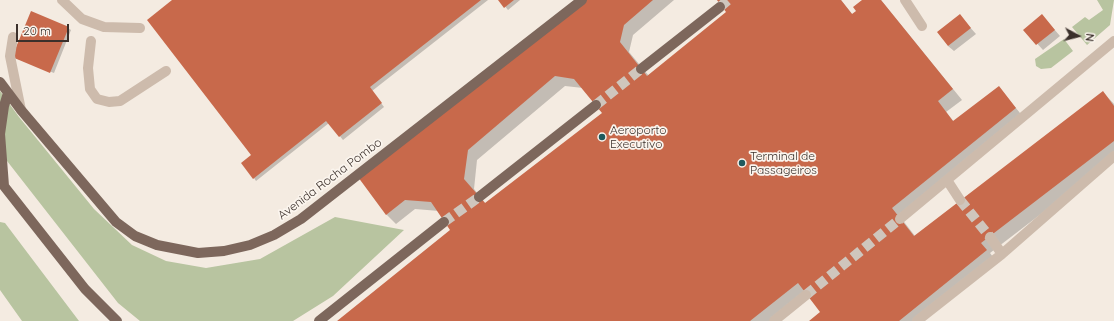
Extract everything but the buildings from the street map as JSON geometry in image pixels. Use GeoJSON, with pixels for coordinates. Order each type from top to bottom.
{"type":"FeatureCollection","features":[{"type":"Feature","properties":{"kind":"main road","name":"Avenida Rocha Pombo"},"geometry":{"type":"LineString","coordinates":[[0,82],[21,110],[99,204],[116,222],[135,236],[178,250],[198,253],[224,252],[250,245],[274,236],[301,219],[582,0]]}},
{"type":"Feature","properties":{"kind":"main road"},"geometry":{"type":"LineString","coordinates":[[641,69],[720,7]]}},
{"type":"Feature","properties":{"kind":"main road"},"geometry":{"type":"LineString","coordinates":[[8,93],[4,106],[0,134],[2,184],[85,289],[117,321]]}},
{"type":"Feature","properties":{"kind":"main road"},"geometry":{"type":"LineString","coordinates":[[479,197],[596,105]]}},
{"type":"Feature","properties":{"kind":"main road"},"geometry":{"type":"LineString","coordinates":[[319,321],[444,222]]}},
{"type":"Feature","properties":{"kind":"lane"},"geometry":{"type":"LineString","coordinates":[[62,0],[82,19],[104,27],[140,28]]}},
{"type":"Feature","properties":{"kind":"lane"},"geometry":{"type":"LineString","coordinates":[[905,0],[922,26]]}},
{"type":"Feature","properties":{"kind":"lane"},"geometry":{"type":"LineString","coordinates":[[13,37],[10,56],[21,110]]}},
{"type":"Feature","properties":{"kind":"lane"},"geometry":{"type":"LineString","coordinates":[[900,219],[1114,40]]}},
{"type":"Feature","properties":{"kind":"lane"},"geometry":{"type":"LineString","coordinates":[[90,41],[88,68],[90,89],[97,99],[109,102],[120,101],[166,71]]}},
{"type":"Feature","properties":{"kind":"lane"},"geometry":{"type":"LineString","coordinates":[[917,321],[1002,254],[1114,156]]}},
{"type":"Feature","properties":{"kind":"lane"},"geometry":{"type":"LineString","coordinates":[[947,180],[960,200]]}},
{"type":"Feature","properties":{"kind":"lane"},"geometry":{"type":"LineString","coordinates":[[990,237],[1002,254]]}},
{"type":"Feature","properties":{"kind":"lane"},"geometry":{"type":"LineString","coordinates":[[774,321],[806,295]]}},
{"type":"Feature","properties":{"kind":"green space"},"geometry":{"type":"Polygon","coordinates":[[[1097,0],[1114,0],[1110,25],[1087,45],[1072,27],[1085,17],[1089,20],[1103,10],[1097,0]]]}},
{"type":"Feature","properties":{"kind":"green space"},"geometry":{"type":"Polygon","coordinates":[[[1064,39],[1073,51],[1051,68],[1041,69],[1036,66],[1035,59],[1064,39]]]}},
{"type":"Feature","properties":{"kind":"green space"},"geometry":{"type":"Polygon","coordinates":[[[0,91],[19,117],[94,209],[132,245],[166,261],[206,268],[260,259],[335,217],[404,230],[333,296],[293,321],[140,321],[118,303],[0,152],[0,91]]]}},
{"type":"Feature","properties":{"kind":"green space"},"geometry":{"type":"Polygon","coordinates":[[[0,222],[5,223],[79,321],[22,321],[0,290],[0,222]]]}},
{"type":"Feature","properties":{"kind":"tunnel"},"geometry":{"type":"LineString","coordinates":[[720,7],[728,0]]}},
{"type":"Feature","properties":{"kind":"tunnel"},"geometry":{"type":"LineString","coordinates":[[596,105],[641,69]]}},
{"type":"Feature","properties":{"kind":"tunnel"},"geometry":{"type":"LineString","coordinates":[[444,222],[479,197]]}},
{"type":"Feature","properties":{"kind":"tunnel"},"geometry":{"type":"LineString","coordinates":[[960,200],[990,237]]}},
{"type":"Feature","properties":{"kind":"tunnel"},"geometry":{"type":"LineString","coordinates":[[806,295],[900,219]]}},
{"type":"Feature","properties":{"kind":"place","name":"Aeroporto Executivo"},"geometry":{"type":"Point","coordinates":[602,137]}},
{"type":"Feature","properties":{"kind":"place","name":"Terminal de Passageiros"},"geometry":{"type":"Point","coordinates":[742,163]}}]}
